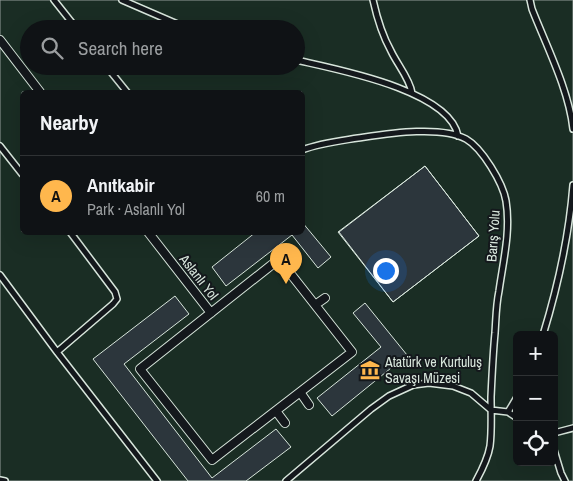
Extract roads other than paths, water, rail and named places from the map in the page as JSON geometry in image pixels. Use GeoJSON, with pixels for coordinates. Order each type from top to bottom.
{"type":"FeatureCollection","features":[{"type":"Feature","properties":{"kind":"street"},"geometry":{"type":"LineString","coordinates":[[0,40],[20,66]]}},
{"type":"Feature","properties":{"kind":"street"},"geometry":{"type":"LineString","coordinates":[[27,75],[38,90]]}},
{"type":"Feature","properties":{"kind":"street","name":"Aslanlı Yol"},"geometry":{"type":"LineString","coordinates":[[150,235],[211,313]]}},
{"type":"Feature","properties":{"kind":"street"},"geometry":{"type":"LineString","coordinates":[[279,260],[315,306],[352,352],[212,460],[140,369],[279,260]]}},
{"type":"Feature","properties":{"kind":"street"},"geometry":{"type":"LineString","coordinates":[[315,306],[325,298]]}},
{"type":"Feature","properties":{"kind":"street"},"geometry":{"type":"LineString","coordinates":[[300,392],[308,405]]}},
{"type":"Feature","properties":{"kind":"street"},"geometry":{"type":"LineString","coordinates":[[276,411],[285,423]]}},
{"type":"Feature","properties":{"kind":"lane"},"geometry":{"type":"LineString","coordinates":[[54,0],[70,20]]}},
{"type":"Feature","properties":{"kind":"lane"},"geometry":{"type":"LineString","coordinates":[[122,0],[168,20]]}},
{"type":"Feature","properties":{"kind":"lane"},"geometry":{"type":"LineString","coordinates":[[373,0],[382,34],[410,85],[412,93]]}},
{"type":"Feature","properties":{"kind":"lane"},"geometry":{"type":"LineString","coordinates":[[530,0],[561,83],[570,110],[573,129]]}},
{"type":"Feature","properties":{"kind":"lane"},"geometry":{"type":"LineString","coordinates":[[305,62],[370,79],[412,93],[429,102],[445,114],[455,125],[458,136],[422,132],[400,132],[335,142],[305,149]]}},
{"type":"Feature","properties":{"kind":"lane"},"geometry":{"type":"LineString","coordinates":[[113,75],[125,90]]}},
{"type":"Feature","properties":{"kind":"lane","name":"Barış Yolu"},"geometry":{"type":"LineString","coordinates":[[458,136],[471,143],[487,161],[501,185],[507,208],[506,248],[497,304],[490,448],[476,481]]}},
{"type":"Feature","properties":{"kind":"lane"},"geometry":{"type":"LineString","coordinates":[[0,146],[20,171]]}},
{"type":"Feature","properties":{"kind":"lane"},"geometry":{"type":"LineString","coordinates":[[544,331],[563,260],[573,185]]}},
{"type":"Feature","properties":{"kind":"lane"},"geometry":{"type":"LineString","coordinates":[[57,352],[117,299],[113,290],[72,235]]}},
{"type":"Feature","properties":{"kind":"lane"},"geometry":{"type":"LineString","coordinates":[[0,275],[157,481]]}},
{"type":"Feature","properties":{"kind":"lane"},"geometry":{"type":"LineString","coordinates":[[286,481],[371,409],[389,396],[407,387],[429,383],[453,386],[471,393],[491,410],[508,412],[513,415]]}},
{"type":"Feature","properties":{"kind":"lane"},"geometry":{"type":"LineString","coordinates":[[508,412],[513,404]]}},
{"type":"Feature","properties":{"kind":"lane"},"geometry":{"type":"LineString","coordinates":[[558,432],[573,428]]}},
{"type":"Feature","properties":{"kind":"lane"},"geometry":{"type":"LineString","coordinates":[[558,463],[565,481]]}},
{"type":"Feature","properties":{"kind":"lane"},"geometry":{"type":"LineString","coordinates":[[0,480],[5,481]]}},
{"type":"Feature","properties":{"kind":"place","name":"Anıtkabir"},"geometry":{"type":"Point","coordinates":[286,284]}},
{"type":"Feature","properties":{"kind":"place","name":"Atatürk ve Kurtuluş Savaşı Müzesi"},"geometry":{"type":"Point","coordinates":[370,370]}}]}
